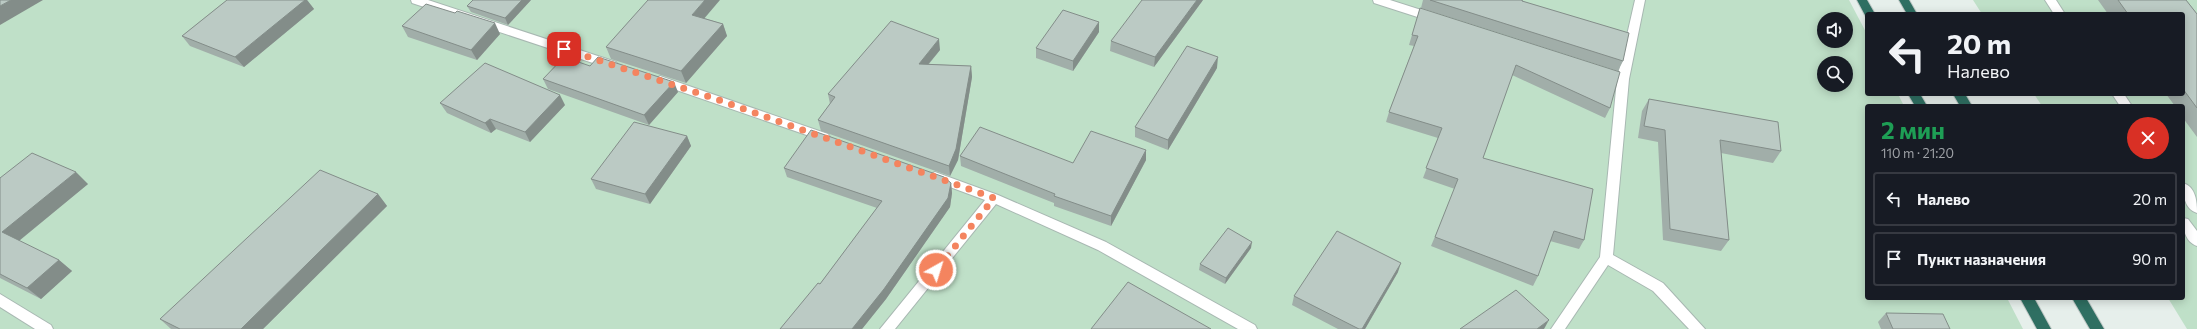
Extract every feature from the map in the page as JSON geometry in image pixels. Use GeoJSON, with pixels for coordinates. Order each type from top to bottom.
{"type":"FeatureCollection","features":[{"type":"Feature","properties":{"kind":"highway"},"geometry":{"type":"LineString","coordinates":[[1862,0],[1869,12]]}},
{"type":"Feature","properties":{"kind":"highway"},"geometry":{"type":"LineString","coordinates":[[1904,0],[1911,12]]}},
{"type":"Feature","properties":{"kind":"highway"},"geometry":{"type":"LineString","coordinates":[[2028,300],[2044,329]]}},
{"type":"Feature","properties":{"kind":"highway"},"geometry":{"type":"LineString","coordinates":[[2080,300],[2097,329]]}},
{"type":"Feature","properties":{"kind":"street"},"geometry":{"type":"LineString","coordinates":[[416,0],[624,68]]}},
{"type":"Feature","properties":{"kind":"street"},"geometry":{"type":"LineString","coordinates":[[1378,0],[1444,21]]}},
{"type":"Feature","properties":{"kind":"street"},"geometry":{"type":"LineString","coordinates":[[1558,329],[1606,258],[1619,78],[1640,0]]}},
{"type":"Feature","properties":{"kind":"street"},"geometry":{"type":"LineString","coordinates":[[2050,0],[2059,12]]}},
{"type":"Feature","properties":{"kind":"street"},"geometry":{"type":"LineString","coordinates":[[646,76],[839,143]]}},
{"type":"Feature","properties":{"kind":"street"},"geometry":{"type":"LineString","coordinates":[[927,174],[994,198],[1102,246],[1250,329]]}},
{"type":"Feature","properties":{"kind":"street"},"geometry":{"type":"LineString","coordinates":[[2185,191],[2197,208]]}},
{"type":"Feature","properties":{"kind":"street"},"geometry":{"type":"LineString","coordinates":[[887,329],[994,198]]}},
{"type":"Feature","properties":{"kind":"street"},"geometry":{"type":"LineString","coordinates":[[2188,223],[2197,241]]}},
{"type":"Feature","properties":{"kind":"street"},"geometry":{"type":"LineString","coordinates":[[1606,258],[1658,287],[1698,329]]}},
{"type":"Feature","properties":{"kind":"street"},"geometry":{"type":"LineString","coordinates":[[0,300],[46,329]]}},
{"type":"Feature","properties":{"kind":"green space"},"geometry":{"type":"Polygon","coordinates":[[[0,0],[1849,0],[1865,30],[1865,96],[1899,96],[1903,104],[1865,104],[1865,300],[2008,300],[2023,329],[0,329],[0,0]]]}},
{"type":"Feature","properties":{"kind":"green space"},"geometry":{"type":"Polygon","coordinates":[[[1973,0],[2197,0],[2197,329],[2187,329],[2169,300],[2185,300],[2185,104],[2041,104],[2035,96],[2185,96],[2185,12],[1981,12],[1973,0]]]}},
{"type":"Feature","properties":{"kind":"building"},"geometry":{"type":"Polygon","coordinates":[[[0,0],[11,0],[0,6],[0,0]]]}},
{"type":"Feature","properties":{"kind":"building"},"geometry":{"type":"Polygon","coordinates":[[[227,0],[305,0],[235,57],[182,36],[227,0]]]}},
{"type":"Feature","properties":{"kind":"building"},"geometry":{"type":"Polygon","coordinates":[[[473,0],[522,0],[505,18],[467,6],[473,0]]]}},
{"type":"Feature","properties":{"kind":"building"},"geometry":{"type":"Polygon","coordinates":[[[648,0],[705,0],[692,15],[723,24],[681,71],[606,47],[648,0]]]}},
{"type":"Feature","properties":{"kind":"building"},"geometry":{"type":"Polygon","coordinates":[[[1142,0],[1197,0],[1155,57],[1111,41],[1142,0]]]}},
{"type":"Feature","properties":{"kind":"building"},"geometry":{"type":"Polygon","coordinates":[[[1430,0],[1522,0],[1629,33],[1623,61],[1430,0]]]}},
{"type":"Feature","properties":{"kind":"building"},"geometry":{"type":"Polygon","coordinates":[[[2118,0],[2186,0],[2197,14],[2197,108],[2185,92],[2185,12],[2127,12],[2118,0]]]}},
{"type":"Feature","properties":{"kind":"building"},"geometry":{"type":"Polygon","coordinates":[[[426,4],[455,13],[457,11],[495,23],[471,50],[402,26],[426,4]]]}},
{"type":"Feature","properties":{"kind":"building"},"geometry":{"type":"Polygon","coordinates":[[[1420,8],[1620,72],[1610,108],[1516,65],[1483,158],[1593,189],[1584,240],[1554,231],[1538,276],[1435,237],[1458,179],[1426,168],[1442,128],[1389,112],[1418,36],[1412,35],[1420,8]]]}},
{"type":"Feature","properties":{"kind":"building"},"geometry":{"type":"Polygon","coordinates":[[[1063,10],[1099,22],[1073,61],[1036,48],[1063,10]]]}},
{"type":"Feature","properties":{"kind":"building"},"geometry":{"type":"Polygon","coordinates":[[[891,21],[939,39],[919,64],[971,66],[956,149],[949,166],[818,120],[835,97],[828,94],[891,21]]]}},
{"type":"Feature","properties":{"kind":"building"},"geometry":{"type":"Polygon","coordinates":[[[1187,46],[1218,57],[1168,140],[1135,127],[1187,46]]]}},
{"type":"Feature","properties":{"kind":"building"},"geometry":{"type":"Polygon","coordinates":[[[564,57],[590,66],[598,57],[674,82],[644,115],[543,79],[564,57]]]}},
{"type":"Feature","properties":{"kind":"building"},"geometry":{"type":"Polygon","coordinates":[[[485,63],[560,95],[525,132],[490,119],[485,123],[440,103],[485,63]]]}},
{"type":"Feature","properties":{"kind":"building"},"geometry":{"type":"Polygon","coordinates":[[[1649,99],[1778,122],[1781,151],[1720,140],[1729,240],[1670,229],[1665,130],[1644,126],[1649,99]]]}},
{"type":"Feature","properties":{"kind":"building"},"geometry":{"type":"Polygon","coordinates":[[[634,122],[687,136],[645,194],[591,179],[634,122]]]}},
{"type":"Feature","properties":{"kind":"building"},"geometry":{"type":"Polygon","coordinates":[[[980,127],[1073,163],[1091,131],[1146,150],[1111,216],[1054,196],[1055,194],[960,156],[980,127]]]}},
{"type":"Feature","properties":{"kind":"building"},"geometry":{"type":"Polygon","coordinates":[[[811,130],[944,177],[951,183],[948,198],[884,289],[852,329],[780,329],[818,283],[820,284],[882,201],[784,168],[811,130]]]}},
{"type":"Feature","properties":{"kind":"building"},"geometry":{"type":"Polygon","coordinates":[[[32,153],[76,172],[2,232],[59,260],[27,288],[0,274],[0,178],[32,153]]]}},
{"type":"Feature","properties":{"kind":"building"},"geometry":{"type":"Polygon","coordinates":[[[320,170],[378,194],[241,329],[180,329],[160,319],[320,170]]]}},
{"type":"Feature","properties":{"kind":"building"},"geometry":{"type":"Polygon","coordinates":[[[1228,228],[1252,242],[1226,278],[1200,264],[1228,228]]]}},
{"type":"Feature","properties":{"kind":"building"},"geometry":{"type":"Polygon","coordinates":[[[1337,231],[1401,263],[1362,329],[1359,329],[1294,296],[1337,231]]]}},
{"type":"Feature","properties":{"kind":"building"},"geometry":{"type":"Polygon","coordinates":[[[1128,282],[1211,329],[1091,329],[1128,282]]]}},
{"type":"Feature","properties":{"kind":"building"},"geometry":{"type":"Polygon","coordinates":[[[1516,290],[1549,320],[1537,329],[1460,329],[1516,290]]]}},
{"type":"Feature","properties":{"kind":"building"},"geometry":{"type":"Polygon","coordinates":[[[1886,313],[1943,314],[1950,329],[1893,329],[1886,313]]]}},
{"type":"Feature","properties":{"kind":"route"},"geometry":{"type":"LineString","coordinates":[[564,49],[713,98],[994,198],[936,270]]}}]}
